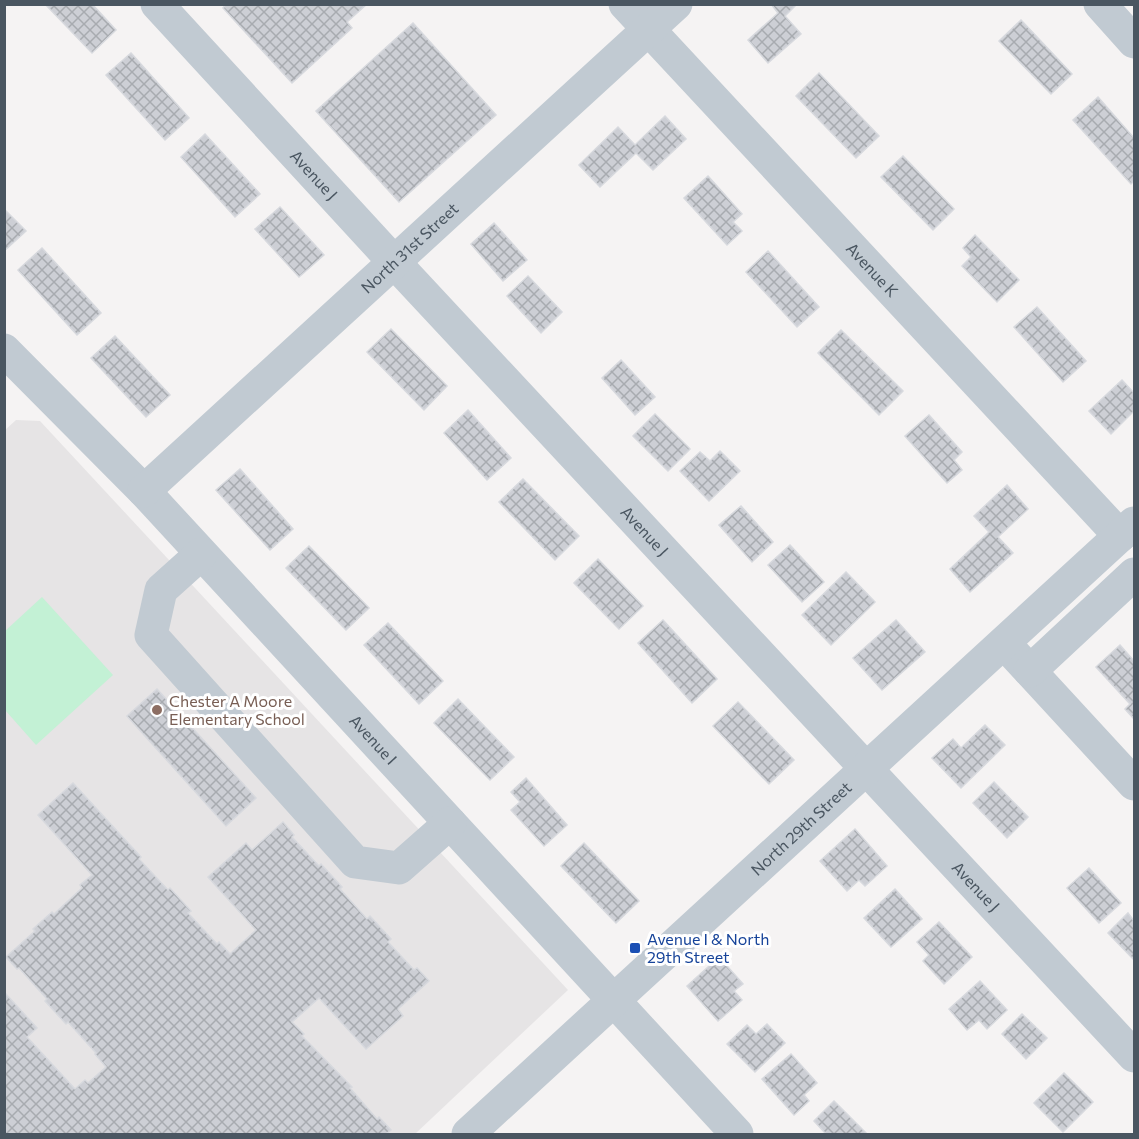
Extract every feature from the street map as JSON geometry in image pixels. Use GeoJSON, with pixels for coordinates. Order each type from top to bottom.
{"type":"FeatureCollection","features":[{"type":"Feature","properties":{"kind":"street","name":"Avenue J"},"geometry":{"type":"LineString","coordinates":[[157,4],[395,264],[1134,1056]]}},
{"type":"Feature","properties":{"kind":"street","name":"Avenue K"},"geometry":{"type":"LineString","coordinates":[[625,4],[1127,530]]}},
{"type":"Feature","properties":{"kind":"street","name":"North 31st Street"},"geometry":{"type":"LineString","coordinates":[[144,491],[395,264],[676,4]]}},
{"type":"Feature","properties":{"kind":"street"},"geometry":{"type":"LineString","coordinates":[[1100,4],[1134,42]]}},
{"type":"Feature","properties":{"kind":"street","name":"Avenue I"},"geometry":{"type":"LineString","coordinates":[[11,372],[144,491],[737,1134]]}},
{"type":"Feature","properties":{"kind":"street","name":"North 29th Street"},"geometry":{"type":"LineString","coordinates":[[468,1134],[1127,530]]}},
{"type":"Feature","properties":{"kind":"street"},"geometry":{"type":"LineString","coordinates":[[201,554],[161,590],[151,635],[355,862],[399,868],[450,823]]}},
{"type":"Feature","properties":{"kind":"street"},"geometry":{"type":"LineString","coordinates":[[1030,671],[1134,574]]}},
{"type":"Feature","properties":{"kind":"street"},"geometry":{"type":"LineString","coordinates":[[1004,643],[1134,784]]}},
{"type":"Feature","properties":{"kind":"shaded area","name":"Chester A Moore Elementary School"},"geometry":{"type":"Polygon","coordinates":[[[16,420],[40,421],[568,990],[415,1134],[5,1134],[4,431],[16,420]]]}},
{"type":"Feature","properties":{"kind":"green space"},"geometry":{"type":"Polygon","coordinates":[[[42,597],[113,675],[36,745],[5,710],[4,632],[42,597]]]}},
{"type":"Feature","properties":{"kind":"building"},"geometry":{"type":"Polygon","coordinates":[[[45,4],[92,4],[116,30],[92,53],[45,4]]]}},
{"type":"Feature","properties":{"kind":"building"},"geometry":{"type":"Polygon","coordinates":[[[226,4],[367,4],[347,22],[352,28],[292,83],[223,8],[226,4]]]}},
{"type":"Feature","properties":{"kind":"building"},"geometry":{"type":"Polygon","coordinates":[[[771,4],[797,4],[785,16],[801,34],[768,63],[748,40],[778,13],[771,4]]]}},
{"type":"Feature","properties":{"kind":"building"},"geometry":{"type":"Polygon","coordinates":[[[1021,20],[1072,74],[1051,94],[999,41],[1021,20]]]}},
{"type":"Feature","properties":{"kind":"building"},"geometry":{"type":"Polygon","coordinates":[[[413,23],[496,115],[399,202],[316,111],[413,23]]]}},
{"type":"Feature","properties":{"kind":"building"},"geometry":{"type":"Polygon","coordinates":[[[131,53],[189,118],[165,140],[106,75],[131,53]]]}},
{"type":"Feature","properties":{"kind":"building"},"geometry":{"type":"Polygon","coordinates":[[[819,73],[879,136],[856,158],[796,96],[819,73]]]}},
{"type":"Feature","properties":{"kind":"building"},"geometry":{"type":"Polygon","coordinates":[[[1098,97],[1134,138],[1134,181],[1131,184],[1073,120],[1098,97]]]}},
{"type":"Feature","properties":{"kind":"building"},"geometry":{"type":"Polygon","coordinates":[[[665,116],[686,139],[653,170],[636,153],[600,187],[579,165],[618,127],[635,145],[665,116]]]}},
{"type":"Feature","properties":{"kind":"building"},"geometry":{"type":"Polygon","coordinates":[[[205,134],[260,194],[235,217],[181,157],[205,134]]]}},
{"type":"Feature","properties":{"kind":"building"},"geometry":{"type":"Polygon","coordinates":[[[903,156],[954,209],[933,230],[881,177],[903,156]]]}},
{"type":"Feature","properties":{"kind":"building"},"geometry":{"type":"Polygon","coordinates":[[[708,176],[742,214],[733,222],[742,231],[727,245],[684,198],[708,176]]]}},
{"type":"Feature","properties":{"kind":"building"},"geometry":{"type":"Polygon","coordinates":[[[280,207],[324,255],[299,277],[255,229],[280,207]]]}},
{"type":"Feature","properties":{"kind":"building"},"geometry":{"type":"Polygon","coordinates":[[[4,209],[26,231],[4,251],[4,209]]]}},
{"type":"Feature","properties":{"kind":"building"},"geometry":{"type":"Polygon","coordinates":[[[494,223],[527,260],[503,281],[471,244],[494,223]]]}},
{"type":"Feature","properties":{"kind":"building"},"geometry":{"type":"Polygon","coordinates":[[[975,235],[1019,280],[997,302],[962,266],[971,257],[963,248],[975,235]]]}},
{"type":"Feature","properties":{"kind":"building"},"geometry":{"type":"Polygon","coordinates":[[[42,248],[101,313],[77,335],[18,270],[42,248]]]}},
{"type":"Feature","properties":{"kind":"building"},"geometry":{"type":"Polygon","coordinates":[[[768,251],[819,307],[797,327],[746,272],[768,251]]]}},
{"type":"Feature","properties":{"kind":"building"},"geometry":{"type":"Polygon","coordinates":[[[528,276],[562,312],[541,333],[507,296],[528,276]]]}},
{"type":"Feature","properties":{"kind":"building"},"geometry":{"type":"Polygon","coordinates":[[[1037,307],[1086,361],[1063,382],[1014,327],[1037,307]]]}},
{"type":"Feature","properties":{"kind":"building"},"geometry":{"type":"Polygon","coordinates":[[[391,329],[447,386],[424,410],[367,352],[391,329]]]}},
{"type":"Feature","properties":{"kind":"building"},"geometry":{"type":"Polygon","coordinates":[[[841,330],[903,391],[879,415],[818,353],[841,330]]]}},
{"type":"Feature","properties":{"kind":"building"},"geometry":{"type":"Polygon","coordinates":[[[115,336],[170,395],[146,417],[91,358],[115,336]]]}},
{"type":"Feature","properties":{"kind":"building"},"geometry":{"type":"Polygon","coordinates":[[[621,360],[655,397],[635,415],[602,378],[621,360]]]}},
{"type":"Feature","properties":{"kind":"building"},"geometry":{"type":"Polygon","coordinates":[[[1122,380],[1134,393],[1134,411],[1111,434],[1089,411],[1122,380]]]}},
{"type":"Feature","properties":{"kind":"building"},"geometry":{"type":"Polygon","coordinates":[[[468,410],[511,458],[487,480],[444,433],[468,410]]]}},
{"type":"Feature","properties":{"kind":"building"},"geometry":{"type":"Polygon","coordinates":[[[655,414],[690,449],[668,471],[633,436],[655,414]]]}},
{"type":"Feature","properties":{"kind":"building"},"geometry":{"type":"Polygon","coordinates":[[[929,415],[962,452],[954,460],[962,470],[947,483],[905,436],[929,415]]]}},
{"type":"Feature","properties":{"kind":"building"},"geometry":{"type":"Polygon","coordinates":[[[720,451],[740,471],[709,501],[680,471],[700,452],[710,461],[720,451]]]}},
{"type":"Feature","properties":{"kind":"building"},"geometry":{"type":"Polygon","coordinates":[[[240,469],[293,529],[270,550],[216,490],[240,469]]]}},
{"type":"Feature","properties":{"kind":"building"},"geometry":{"type":"Polygon","coordinates":[[[523,479],[579,536],[555,560],[499,502],[523,479]]]}},
{"type":"Feature","properties":{"kind":"building"},"geometry":{"type":"Polygon","coordinates":[[[1007,485],[1028,509],[998,537],[1013,553],[970,592],[950,569],[989,532],[974,516],[1007,485]]]}},
{"type":"Feature","properties":{"kind":"building"},"geometry":{"type":"Polygon","coordinates":[[[741,506],[773,542],[752,562],[719,525],[741,506]]]}},
{"type":"Feature","properties":{"kind":"building"},"geometry":{"type":"Polygon","coordinates":[[[790,545],[824,582],[802,602],[768,565],[790,545]]]}},
{"type":"Feature","properties":{"kind":"building"},"geometry":{"type":"Polygon","coordinates":[[[309,546],[369,608],[346,630],[286,568],[309,546]]]}},
{"type":"Feature","properties":{"kind":"building"},"geometry":{"type":"Polygon","coordinates":[[[598,559],[643,606],[619,629],[574,583],[598,559]]]}},
{"type":"Feature","properties":{"kind":"building"},"geometry":{"type":"Polygon","coordinates":[[[846,572],[875,602],[831,645],[802,615],[846,572]]]}},
{"type":"Feature","properties":{"kind":"building"},"geometry":{"type":"Polygon","coordinates":[[[663,620],[717,679],[692,703],[638,643],[663,620]]]}},
{"type":"Feature","properties":{"kind":"building"},"geometry":{"type":"Polygon","coordinates":[[[896,620],[925,652],[882,690],[853,658],[896,620]]]}},
{"type":"Feature","properties":{"kind":"building"},"geometry":{"type":"Polygon","coordinates":[[[388,623],[443,681],[419,704],[364,645],[388,623]]]}},
{"type":"Feature","properties":{"kind":"building"},"geometry":{"type":"Polygon","coordinates":[[[1120,645],[1134,661],[1134,719],[1125,709],[1130,704],[1096,667],[1120,645]]]}},
{"type":"Feature","properties":{"kind":"building"},"geometry":{"type":"Polygon","coordinates":[[[157,689],[256,798],[226,826],[127,716],[157,689]]]}},
{"type":"Feature","properties":{"kind":"building"},"geometry":{"type":"Polygon","coordinates":[[[458,699],[514,757],[490,780],[434,723],[458,699]]]}},
{"type":"Feature","properties":{"kind":"building"},"geometry":{"type":"Polygon","coordinates":[[[738,702],[794,760],[769,784],[713,726],[738,702]]]}},
{"type":"Feature","properties":{"kind":"building"},"geometry":{"type":"Polygon","coordinates":[[[985,725],[1005,745],[961,788],[932,758],[953,739],[961,748],[985,725]]]}},
{"type":"Feature","properties":{"kind":"building"},"geometry":{"type":"Polygon","coordinates":[[[526,778],[567,825],[544,846],[511,810],[520,802],[511,792],[526,778]]]}},
{"type":"Feature","properties":{"kind":"building"},"geometry":{"type":"Polygon","coordinates":[[[994,782],[1028,817],[1007,838],[973,803],[994,782]]]}},
{"type":"Feature","properties":{"kind":"building"},"geometry":{"type":"Polygon","coordinates":[[[73,783],[141,857],[139,859],[191,911],[188,913],[217,944],[219,942],[230,954],[256,930],[208,877],[246,843],[252,850],[283,822],[294,835],[292,837],[319,866],[321,864],[367,919],[370,916],[391,939],[388,942],[414,970],[417,968],[429,981],[398,1009],[403,1016],[366,1049],[319,998],[292,1022],[304,1034],[302,1036],[352,1087],[350,1088],[377,1119],[379,1117],[391,1130],[386,1134],[4,1134],[4,996],[6,994],[37,1028],[27,1037],[75,1089],[85,1080],[88,1083],[106,1067],[68,1022],[66,1024],[45,1001],[47,999],[19,968],[17,969],[6,957],[35,931],[33,929],[52,912],[54,914],[82,888],[80,885],[92,875],[38,815],[73,783]]]}},
{"type":"Feature","properties":{"kind":"building"},"geometry":{"type":"Polygon","coordinates":[[[855,829],[887,866],[865,886],[859,880],[847,891],[820,861],[855,829]]]}},
{"type":"Feature","properties":{"kind":"building"},"geometry":{"type":"Polygon","coordinates":[[[584,843],[639,901],[616,923],[561,866],[584,843]]]}},
{"type":"Feature","properties":{"kind":"building"},"geometry":{"type":"Polygon","coordinates":[[[1089,868],[1121,903],[1099,923],[1067,888],[1089,868]]]}},
{"type":"Feature","properties":{"kind":"building"},"geometry":{"type":"Polygon","coordinates":[[[895,889],[922,919],[891,947],[864,918],[895,889]]]}},
{"type":"Feature","properties":{"kind":"building"},"geometry":{"type":"Polygon","coordinates":[[[1128,913],[1134,921],[1134,960],[1108,933],[1128,913]]]}},
{"type":"Feature","properties":{"kind":"building"},"geometry":{"type":"Polygon","coordinates":[[[939,922],[972,957],[944,984],[923,961],[929,955],[917,942],[939,922]]]}},
{"type":"Feature","properties":{"kind":"building"},"geometry":{"type":"Polygon","coordinates":[[[719,957],[743,984],[734,991],[742,1000],[718,1021],[687,986],[719,957]]]}},
{"type":"Feature","properties":{"kind":"building"},"geometry":{"type":"Polygon","coordinates":[[[980,981],[1007,1010],[987,1029],[979,1020],[967,1030],[949,1009],[980,981]]]}},
{"type":"Feature","properties":{"kind":"building"},"geometry":{"type":"Polygon","coordinates":[[[1022,1014],[1047,1038],[1026,1059],[1002,1034],[1022,1014]]]}},
{"type":"Feature","properties":{"kind":"building"},"geometry":{"type":"Polygon","coordinates":[[[767,1024],[785,1043],[755,1072],[727,1044],[747,1025],[756,1034],[767,1024]]]}},
{"type":"Feature","properties":{"kind":"building"},"geometry":{"type":"Polygon","coordinates":[[[791,1054],[817,1083],[804,1095],[809,1101],[794,1115],[762,1079],[791,1054]]]}},
{"type":"Feature","properties":{"kind":"building"},"geometry":{"type":"Polygon","coordinates":[[[1064,1073],[1093,1102],[1063,1132],[1034,1103],[1064,1073]]]}},
{"type":"Feature","properties":{"kind":"building"},"geometry":{"type":"Polygon","coordinates":[[[834,1101],[867,1134],[826,1134],[814,1121],[834,1101]]]}},
{"type":"Feature","properties":{"kind":"place","name":"Chester A Moore Elementary School"},"geometry":{"type":"Point","coordinates":[157,710]}},
{"type":"Feature","properties":{"kind":"place","name":"Avenue I & North 29th Street"},"geometry":{"type":"Point","coordinates":[635,948]}}]}
